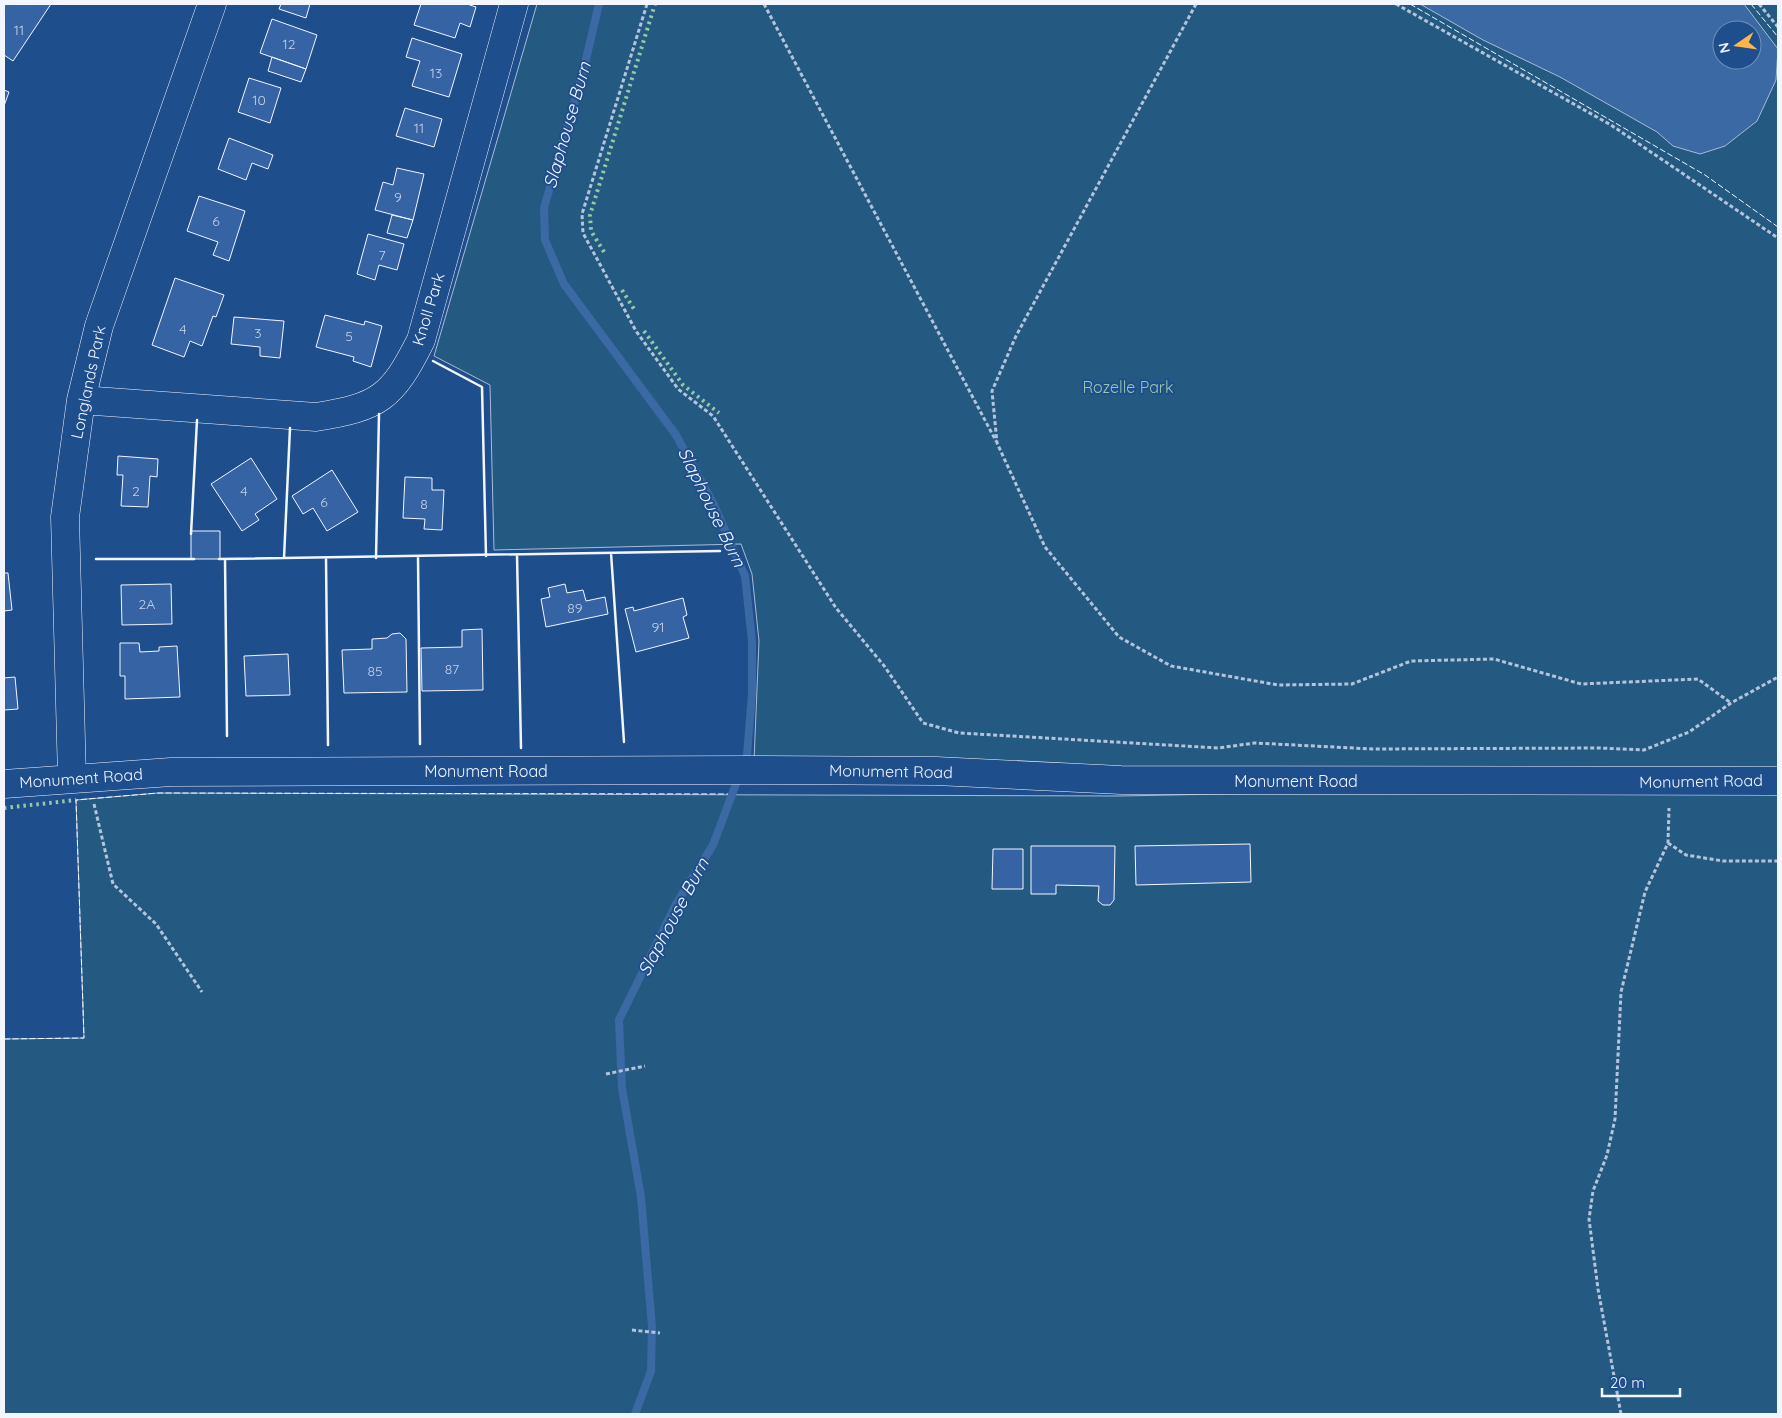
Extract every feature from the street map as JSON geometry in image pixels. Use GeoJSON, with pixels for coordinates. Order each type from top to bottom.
{"type":"FeatureCollection","features":[{"type":"Feature","properties":{"kind":"main road","name":"Longlands Park"},"geometry":{"type":"LineString","coordinates":[[79,777],[65,517],[81,400],[99,326],[212,4]]}},
{"type":"Feature","properties":{"kind":"main road","name":"Knoll Park"},"geometry":{"type":"LineString","coordinates":[[81,400],[316,417],[354,411],[386,394],[406,370],[421,340],[514,4]]}},
{"type":"Feature","properties":{"kind":"main road","name":"Monument Road"},"geometry":{"type":"LineString","coordinates":[[4,784],[79,777],[181,772],[739,770],[936,771],[1121,780],[1778,781]]}},
{"type":"Feature","properties":{"kind":"path"},"geometry":{"type":"LineString","coordinates":[[647,4],[582,214],[583,233],[636,332],[678,389],[713,416],[836,608],[885,667],[923,723],[959,733],[1218,748],[1255,743],[1372,749],[1600,748],[1644,750],[1689,732],[1731,703],[1778,677]]}},
{"type":"Feature","properties":{"kind":"path"},"geometry":{"type":"LineString","coordinates":[[764,4],[997,443],[1045,547],[1119,637],[1170,666],[1278,685],[1352,684],[1411,661],[1494,659],[1581,684],[1698,679],[1731,703]]}},
{"type":"Feature","properties":{"kind":"path"},"geometry":{"type":"LineString","coordinates":[[997,443],[992,391],[1016,336],[1196,4]]}},
{"type":"Feature","properties":{"kind":"path"},"geometry":{"type":"LineString","coordinates":[[1396,4],[1611,125],[1778,238]]}},
{"type":"Feature","properties":{"kind":"path"},"geometry":{"type":"LineString","coordinates":[[1760,4],[1778,27]]}},
{"type":"Feature","properties":{"kind":"path"},"geometry":{"type":"LineString","coordinates":[[79,777],[113,884],[156,924],[202,992]]}},
{"type":"Feature","properties":{"kind":"path"},"geometry":{"type":"LineString","coordinates":[[1621,1414],[1598,1289],[1589,1219],[1593,1191],[1606,1155],[1614,1119],[1621,992],[1645,892],[1668,843],[1669,782]]}},
{"type":"Feature","properties":{"kind":"path"},"geometry":{"type":"LineString","coordinates":[[1668,843],[1686,855],[1723,861],[1778,861]]}},
{"type":"Feature","properties":{"kind":"path"},"geometry":{"type":"LineString","coordinates":[[606,1074],[645,1066]]}},
{"type":"Feature","properties":{"kind":"path"},"geometry":{"type":"LineString","coordinates":[[632,1330],[660,1333]]}},
{"type":"Feature","properties":{"kind":"green space","name":"Rozelle Park"},"geometry":{"type":"Polygon","coordinates":[[[537,4],[1778,4],[1778,774],[1121,770],[754,761],[759,641],[752,574],[741,544],[494,550],[490,385],[434,356],[537,4]]]}},
{"type":"Feature","properties":{"kind":"green space"},"geometry":{"type":"Polygon","coordinates":[[[1778,783],[1778,1414],[4,1414],[4,1039],[84,1038],[76,800],[158,793],[1120,796],[1778,783]]]}},
{"type":"Feature","properties":{"kind":"shaded area"},"geometry":{"type":"Polygon","coordinates":[[[1420,4],[1744,4],[1756,20],[1712,20],[1712,70],[1762,70],[1762,28],[1778,49],[1776,80],[1757,121],[1725,146],[1700,154],[1673,146],[1657,132],[1560,77],[1483,40],[1420,4]]]}},
{"type":"Feature","properties":{"kind":"building"},"geometry":{"type":"Polygon","coordinates":[[[4,4],[51,4],[13,61],[4,55],[4,4]]]}},
{"type":"Feature","properties":{"kind":"building"},"geometry":{"type":"Polygon","coordinates":[[[281,4],[310,4],[306,18],[279,9],[281,4]]]}},
{"type":"Feature","properties":{"kind":"building"},"geometry":{"type":"Polygon","coordinates":[[[421,4],[467,4],[476,7],[470,27],[460,23],[455,38],[414,25],[421,4]]]}},
{"type":"Feature","properties":{"kind":"building"},"geometry":{"type":"Polygon","coordinates":[[[272,19],[317,35],[306,69],[260,53],[272,19]]]}},
{"type":"Feature","properties":{"kind":"building"},"geometry":{"type":"Polygon","coordinates":[[[412,38],[462,54],[449,97],[412,86],[420,61],[406,57],[412,38]]]}},
{"type":"Feature","properties":{"kind":"building"},"geometry":{"type":"Polygon","coordinates":[[[272,57],[306,69],[301,82],[268,71],[272,57]]]}},
{"type":"Feature","properties":{"kind":"building"},"geometry":{"type":"Polygon","coordinates":[[[249,78],[281,88],[270,123],[238,112],[249,78]]]}},
{"type":"Feature","properties":{"kind":"building"},"geometry":{"type":"Polygon","coordinates":[[[4,90],[9,92],[4,106],[4,90]]]}},
{"type":"Feature","properties":{"kind":"building"},"geometry":{"type":"Polygon","coordinates":[[[405,108],[442,119],[434,147],[396,136],[405,108]]]}},
{"type":"Feature","properties":{"kind":"building"},"geometry":{"type":"Polygon","coordinates":[[[229,138],[273,155],[268,169],[252,163],[246,180],[218,169],[229,138]]]}},
{"type":"Feature","properties":{"kind":"building"},"geometry":{"type":"Polygon","coordinates":[[[397,168],[424,174],[413,220],[375,210],[383,182],[393,185],[397,168]]]}},
{"type":"Feature","properties":{"kind":"building"},"geometry":{"type":"Polygon","coordinates":[[[199,196],[245,211],[229,261],[213,255],[218,242],[187,231],[199,196]]]}},
{"type":"Feature","properties":{"kind":"building"},"geometry":{"type":"Polygon","coordinates":[[[392,215],[413,220],[407,238],[387,233],[392,215]]]}},
{"type":"Feature","properties":{"kind":"building"},"geometry":{"type":"Polygon","coordinates":[[[368,234],[404,244],[397,270],[379,265],[375,280],[357,274],[368,234]]]}},
{"type":"Feature","properties":{"kind":"building"},"geometry":{"type":"Polygon","coordinates":[[[175,278],[224,295],[216,317],[213,316],[202,346],[190,341],[184,357],[152,345],[175,278]]]}},
{"type":"Feature","properties":{"kind":"building"},"geometry":{"type":"Polygon","coordinates":[[[325,315],[364,325],[365,321],[382,326],[371,367],[353,361],[354,357],[316,347],[325,315]]]}},
{"type":"Feature","properties":{"kind":"building"},"geometry":{"type":"Polygon","coordinates":[[[234,317],[284,321],[280,358],[260,356],[260,347],[231,344],[234,317]]]}},
{"type":"Feature","properties":{"kind":"building"},"geometry":{"type":"Polygon","coordinates":[[[118,456],[158,459],[157,477],[150,476],[148,507],[121,506],[123,475],[117,475],[118,456]]]}},
{"type":"Feature","properties":{"kind":"building"},"geometry":{"type":"Polygon","coordinates":[[[251,458],[277,499],[255,514],[259,520],[242,531],[211,484],[251,458]]]}},
{"type":"Feature","properties":{"kind":"building"},"geometry":{"type":"Polygon","coordinates":[[[332,470],[358,512],[327,531],[313,508],[303,514],[292,496],[332,470]]]}},
{"type":"Feature","properties":{"kind":"building"},"geometry":{"type":"Polygon","coordinates":[[[405,477],[432,478],[432,490],[444,490],[442,530],[424,529],[425,519],[403,518],[405,477]]]}},
{"type":"Feature","properties":{"kind":"building"},"geometry":{"type":"Polygon","coordinates":[[[191,531],[220,531],[220,559],[191,559],[191,531]]]}},
{"type":"Feature","properties":{"kind":"building"},"geometry":{"type":"Polygon","coordinates":[[[4,573],[8,573],[12,610],[4,611],[4,573]]]}},
{"type":"Feature","properties":{"kind":"building"},"geometry":{"type":"Polygon","coordinates":[[[171,584],[172,624],[122,625],[121,585],[171,584]]]}},
{"type":"Feature","properties":{"kind":"building"},"geometry":{"type":"Polygon","coordinates":[[[565,584],[567,593],[583,590],[586,601],[605,597],[608,614],[546,627],[541,599],[550,597],[548,588],[565,584]]]}},
{"type":"Feature","properties":{"kind":"building"},"geometry":{"type":"Polygon","coordinates":[[[683,598],[687,615],[683,617],[689,638],[636,652],[625,609],[633,607],[634,611],[683,598]]]}},
{"type":"Feature","properties":{"kind":"building"},"geometry":{"type":"Polygon","coordinates":[[[482,629],[483,690],[422,691],[421,648],[462,647],[462,630],[482,629]]]}},
{"type":"Feature","properties":{"kind":"building"},"geometry":{"type":"Polygon","coordinates":[[[400,633],[406,639],[407,692],[344,693],[342,650],[372,649],[372,639],[387,638],[392,634],[400,633]]]}},
{"type":"Feature","properties":{"kind":"building"},"geometry":{"type":"Polygon","coordinates":[[[120,643],[139,643],[140,652],[159,651],[159,647],[177,646],[180,697],[125,699],[125,676],[120,676],[120,643]]]}},
{"type":"Feature","properties":{"kind":"building"},"geometry":{"type":"Polygon","coordinates":[[[288,654],[290,695],[246,696],[244,656],[288,654]]]}},
{"type":"Feature","properties":{"kind":"building"},"geometry":{"type":"Polygon","coordinates":[[[15,677],[18,709],[4,710],[4,678],[15,677]]]}},
{"type":"Feature","properties":{"kind":"building"},"geometry":{"type":"Polygon","coordinates":[[[1250,844],[1251,882],[1136,885],[1135,846],[1250,844]]]}},
{"type":"Feature","properties":{"kind":"building"},"geometry":{"type":"Polygon","coordinates":[[[1031,846],[1115,846],[1114,900],[1110,905],[1103,905],[1098,901],[1099,886],[1056,885],[1056,894],[1031,894],[1031,846]]]}},
{"type":"Feature","properties":{"kind":"building"},"geometry":{"type":"Polygon","coordinates":[[[993,849],[1023,849],[1023,889],[992,889],[993,849]]]}},
{"type":"Feature","properties":{"kind":"waterway","name":"Slaphouse Burn"},"geometry":{"type":"LineString","coordinates":[[599,4],[583,72],[544,208],[545,240],[564,284],[676,435],[714,505],[745,576],[752,641],[752,694],[747,755],[743,766]]}},
{"type":"Feature","properties":{"kind":"waterway","name":"Slaphouse Burn"},"geometry":{"type":"LineString","coordinates":[[635,1414],[651,1371],[652,1327],[641,1197],[622,1088],[619,1020],[676,904],[713,845],[739,776]]}},
{"type":"Feature","properties":{"kind":"hedge"},"geometry":{"type":"LineString","coordinates":[[604,252],[591,231],[590,215],[655,4]]}},
{"type":"Feature","properties":{"kind":"hedge"},"geometry":{"type":"LineString","coordinates":[[622,290],[634,309]]}},
{"type":"Feature","properties":{"kind":"hedge"},"geometry":{"type":"LineString","coordinates":[[644,331],[683,385],[719,413]]}},
{"type":"Feature","properties":{"kind":"hedge"},"geometry":{"type":"LineString","coordinates":[[4,808],[76,800]]}},
{"type":"Feature","properties":{"kind":"fence"},"geometry":{"type":"LineString","coordinates":[[1410,4],[1705,175],[1778,227]]}},
{"type":"Feature","properties":{"kind":"fence"},"geometry":{"type":"LineString","coordinates":[[1751,4],[1778,37]]}},
{"type":"Feature","properties":{"kind":"fence"},"geometry":{"type":"LineString","coordinates":[[4,1039],[84,1038],[76,800],[158,793],[728,794]]}},
{"type":"Feature","properties":{"kind":"wall"},"geometry":{"type":"LineString","coordinates":[[433,361],[482,387],[486,556]]}},
{"type":"Feature","properties":{"kind":"wall"},"geometry":{"type":"LineString","coordinates":[[376,558],[379,414]]}},
{"type":"Feature","properties":{"kind":"wall"},"geometry":{"type":"LineString","coordinates":[[191,534],[197,420]]}},
{"type":"Feature","properties":{"kind":"wall"},"geometry":{"type":"LineString","coordinates":[[284,558],[290,428]]}},
{"type":"Feature","properties":{"kind":"wall"},"geometry":{"type":"LineString","coordinates":[[219,559],[720,551]]}},
{"type":"Feature","properties":{"kind":"wall"},"geometry":{"type":"LineString","coordinates":[[611,553],[624,742]]}},
{"type":"Feature","properties":{"kind":"wall"},"geometry":{"type":"LineString","coordinates":[[517,555],[521,748]]}},
{"type":"Feature","properties":{"kind":"wall"},"geometry":{"type":"LineString","coordinates":[[418,557],[420,744]]}},
{"type":"Feature","properties":{"kind":"wall"},"geometry":{"type":"LineString","coordinates":[[326,558],[328,745]]}},
{"type":"Feature","properties":{"kind":"wall"},"geometry":{"type":"LineString","coordinates":[[96,559],[194,559]]}},
{"type":"Feature","properties":{"kind":"wall"},"geometry":{"type":"LineString","coordinates":[[225,559],[227,736]]}}]}
